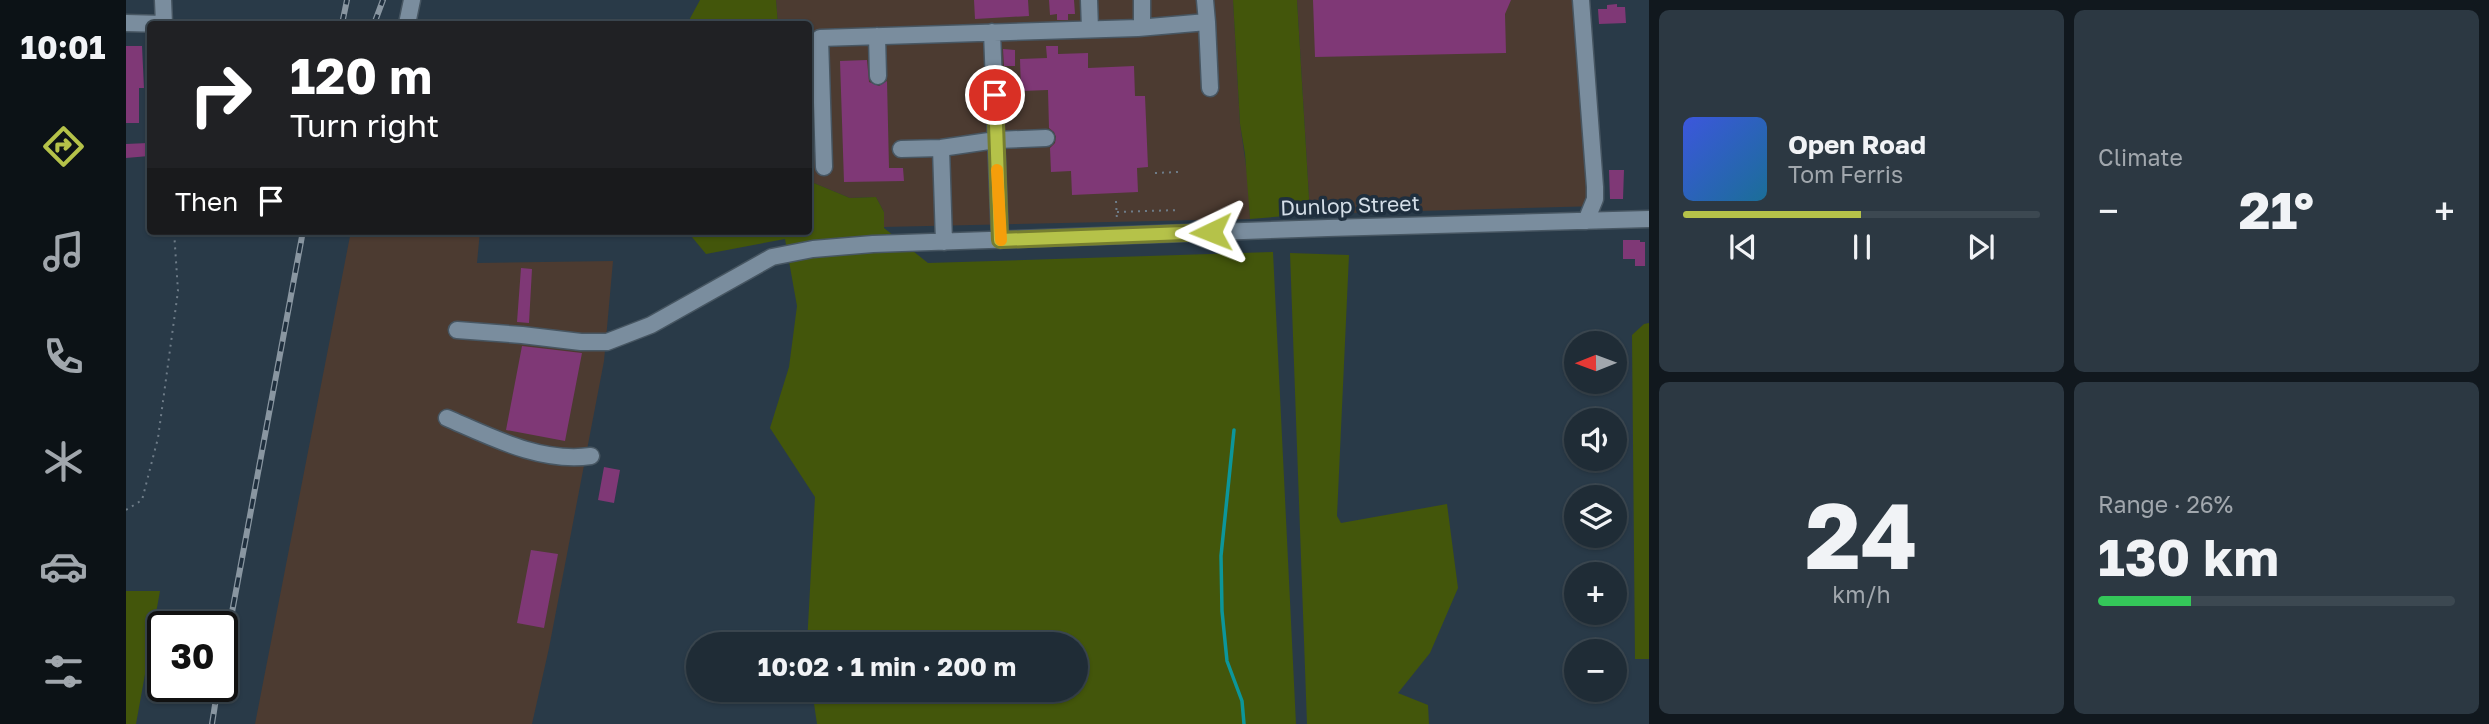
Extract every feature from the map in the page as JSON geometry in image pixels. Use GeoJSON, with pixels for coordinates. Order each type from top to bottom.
{"type":"FeatureCollection","features":[{"type":"Feature","properties":{"kind":"street"},"geometry":{"type":"LineString","coordinates":[[163,0],[164,21]]}},
{"type":"Feature","properties":{"kind":"street"},"geometry":{"type":"LineString","coordinates":[[408,21],[412,0]]}},
{"type":"Feature","properties":{"kind":"street"},"geometry":{"type":"LineString","coordinates":[[1089,0],[1090,29]]}},
{"type":"Feature","properties":{"kind":"street"},"geometry":{"type":"LineString","coordinates":[[1142,0],[1142,27]]}},
{"type":"Feature","properties":{"kind":"street"},"geometry":{"type":"LineString","coordinates":[[1205,0],[1210,88]]}},
{"type":"Feature","properties":{"kind":"street"},"geometry":{"type":"LineString","coordinates":[[1581,0],[1595,187],[1595,199],[1586,221]]}},
{"type":"Feature","properties":{"kind":"street"},"geometry":{"type":"LineString","coordinates":[[824,167],[821,38],[1142,27],[1207,22]]}},
{"type":"Feature","properties":{"kind":"street"},"geometry":{"type":"LineString","coordinates":[[126,23],[147,24]]}},
{"type":"Feature","properties":{"kind":"street"},"geometry":{"type":"LineString","coordinates":[[992,32],[1000,240]]}},
{"type":"Feature","properties":{"kind":"street"},"geometry":{"type":"LineString","coordinates":[[877,36],[878,76]]}},
{"type":"Feature","properties":{"kind":"street"},"geometry":{"type":"LineString","coordinates":[[901,149],[1046,138]]}},
{"type":"Feature","properties":{"kind":"street"},"geometry":{"type":"LineString","coordinates":[[941,148],[944,242]]}},
{"type":"Feature","properties":{"kind":"street","name":"Dunlop Street"},"geometry":{"type":"LineString","coordinates":[[457,330],[607,342],[651,325],[761,262],[784,254],[830,247],[1649,219]]}},
{"type":"Feature","properties":{"kind":"street"},"geometry":{"type":"LineString","coordinates":[[447,418],[496,440],[535,452],[565,458],[592,456]]}},
{"type":"Feature","properties":{"kind":"path"},"geometry":{"type":"LineString","coordinates":[[1155,173],[1178,172]]}},
{"type":"Feature","properties":{"kind":"path"},"geometry":{"type":"LineString","coordinates":[[1116,201],[1117,236]]}},
{"type":"Feature","properties":{"kind":"path"},"geometry":{"type":"LineString","coordinates":[[1116,212],[1179,211]]}},
{"type":"Feature","properties":{"kind":"path"},"geometry":{"type":"LineString","coordinates":[[126,510],[142,500],[158,438],[178,290],[174,235]]}},
{"type":"Feature","properties":{"kind":"shaded area"},"geometry":{"type":"Polygon","coordinates":[[[776,0],[1233,0],[1240,124],[1249,187],[1250,219],[883,227],[884,212],[876,197],[850,198],[812,182],[812,21],[778,21],[776,0]]]}},
{"type":"Feature","properties":{"kind":"shaded area"},"geometry":{"type":"Polygon","coordinates":[[[1297,0],[1588,0],[1600,206],[1310,214],[1297,0]]]}},
{"type":"Feature","properties":{"kind":"shaded area"},"geometry":{"type":"Polygon","coordinates":[[[350,235],[480,235],[477,263],[613,261],[604,361],[532,724],[255,724],[350,235]]]}},
{"type":"Feature","properties":{"kind":"green space"},"geometry":{"type":"Polygon","coordinates":[[[700,0],[776,0],[778,21],[689,21],[700,0]]]}},
{"type":"Feature","properties":{"kind":"green space"},"geometry":{"type":"Polygon","coordinates":[[[1233,0],[1297,0],[1310,214],[1250,219],[1240,124],[1233,0]]]}},
{"type":"Feature","properties":{"kind":"green space"},"geometry":{"type":"Polygon","coordinates":[[[812,182],[850,198],[876,197],[884,212],[884,228],[928,263],[1273,252],[1296,724],[817,724],[814,702],[1088,702],[1088,632],[808,632],[815,497],[770,428],[789,367],[797,306],[785,239],[706,254],[690,235],[812,235],[812,182]]]}},
{"type":"Feature","properties":{"kind":"green space"},"geometry":{"type":"Polygon","coordinates":[[[1290,253],[1349,255],[1337,516],[1341,523],[1447,504],[1458,588],[1430,653],[1398,693],[1428,705],[1429,724],[1307,724],[1290,253]]]}},
{"type":"Feature","properties":{"kind":"green space"},"geometry":{"type":"Polygon","coordinates":[[[1649,323],[1649,659],[1635,659],[1632,335],[1649,323]]]}},
{"type":"Feature","properties":{"kind":"green space"},"geometry":{"type":"Polygon","coordinates":[[[126,591],[160,591],[156,611],[147,611],[147,663],[136,724],[126,724],[126,591]]]}},
{"type":"Feature","properties":{"kind":"building"},"geometry":{"type":"Polygon","coordinates":[[[974,0],[1028,0],[1029,16],[975,19],[974,0]]]}},
{"type":"Feature","properties":{"kind":"building"},"geometry":{"type":"Polygon","coordinates":[[[1049,0],[1074,0],[1075,14],[1068,14],[1068,20],[1057,20],[1057,14],[1050,15],[1049,0]]]}},
{"type":"Feature","properties":{"kind":"building"},"geometry":{"type":"Polygon","coordinates":[[[1313,0],[1511,0],[1505,14],[1506,53],[1315,57],[1313,0]]]}},
{"type":"Feature","properties":{"kind":"building"},"geometry":{"type":"Polygon","coordinates":[[[1617,4],[1617,7],[1625,7],[1626,23],[1599,24],[1598,9],[1607,9],[1607,5],[1617,4]]]}},
{"type":"Feature","properties":{"kind":"building"},"geometry":{"type":"Polygon","coordinates":[[[126,46],[142,46],[144,88],[139,88],[139,123],[126,123],[126,46]]]}},
{"type":"Feature","properties":{"kind":"building"},"geometry":{"type":"Polygon","coordinates":[[[1046,46],[1058,46],[1058,54],[1088,53],[1088,68],[1134,66],[1135,96],[1145,96],[1148,167],[1137,168],[1138,192],[1072,195],[1071,171],[1051,172],[1050,148],[1056,137],[1049,128],[1048,90],[1021,91],[1020,59],[1047,58],[1046,46]]]}},
{"type":"Feature","properties":{"kind":"building"},"geometry":{"type":"Polygon","coordinates":[[[1003,49],[1015,50],[1015,66],[1004,66],[1003,49]]]}},
{"type":"Feature","properties":{"kind":"building"},"geometry":{"type":"Polygon","coordinates":[[[867,60],[869,82],[879,86],[887,81],[889,168],[903,168],[904,181],[844,182],[840,61],[867,60]]]}},
{"type":"Feature","properties":{"kind":"building"},"geometry":{"type":"Polygon","coordinates":[[[147,143],[147,156],[126,158],[126,144],[147,143]]]}},
{"type":"Feature","properties":{"kind":"building"},"geometry":{"type":"Polygon","coordinates":[[[1609,170],[1624,170],[1623,199],[1610,199],[1609,170]]]}},
{"type":"Feature","properties":{"kind":"building"},"geometry":{"type":"Polygon","coordinates":[[[1623,240],[1645,242],[1645,266],[1635,266],[1635,259],[1623,259],[1623,240]]]}},
{"type":"Feature","properties":{"kind":"building"},"geometry":{"type":"Polygon","coordinates":[[[521,268],[532,269],[529,323],[517,322],[521,268]]]}},
{"type":"Feature","properties":{"kind":"building"},"geometry":{"type":"Polygon","coordinates":[[[522,346],[582,353],[565,441],[506,430],[522,346]]]}},
{"type":"Feature","properties":{"kind":"building"},"geometry":{"type":"Polygon","coordinates":[[[604,467],[620,470],[614,503],[598,500],[604,467]]]}},
{"type":"Feature","properties":{"kind":"building"},"geometry":{"type":"Polygon","coordinates":[[[531,550],[558,554],[544,628],[517,623],[531,550]]]}},
{"type":"Feature","properties":{"kind":"waterway"},"geometry":{"type":"LineString","coordinates":[[1234,430],[1221,556],[1222,611],[1227,661],[1242,701],[1244,724]]}},
{"type":"Feature","properties":{"kind":"railway"},"geometry":{"type":"LineString","coordinates":[[343,21],[347,0]]}},
{"type":"Feature","properties":{"kind":"railway"},"geometry":{"type":"LineString","coordinates":[[375,21],[383,0]]}},
{"type":"Feature","properties":{"kind":"railway"},"geometry":{"type":"LineString","coordinates":[[232,611],[302,235]]}},
{"type":"Feature","properties":{"kind":"railway"},"geometry":{"type":"LineString","coordinates":[[212,724],[215,702]]}},
{"type":"Feature","properties":{"kind":"slow traffic"},"geometry":{"type":"LineString","coordinates":[[997,170],[1001,240]]}},
{"type":"Feature","properties":{"kind":"route"},"geometry":{"type":"LineString","coordinates":[[995,95],[1000,240],[1211,232]]}}]}
